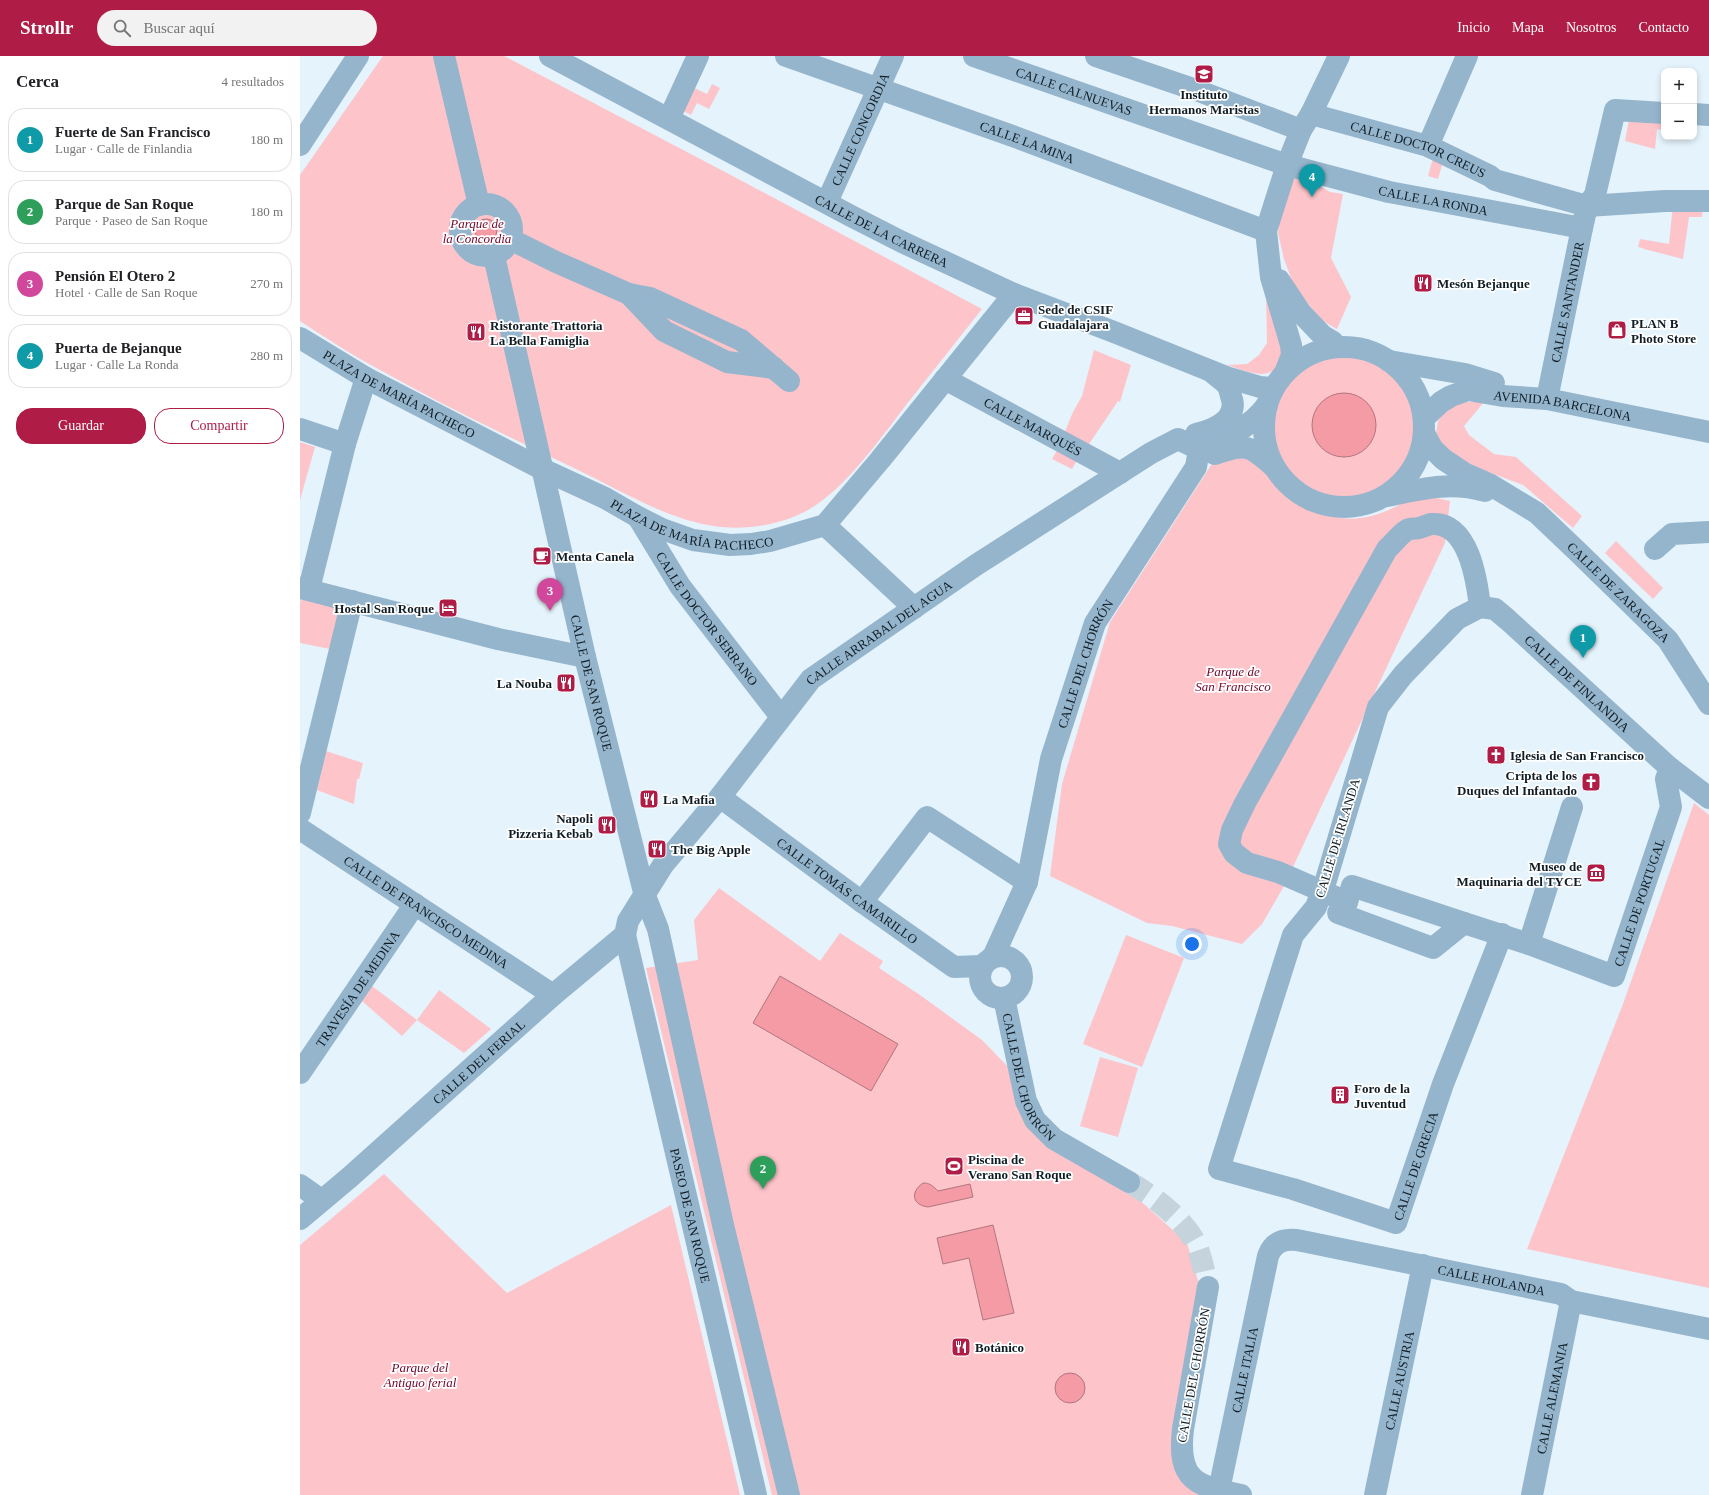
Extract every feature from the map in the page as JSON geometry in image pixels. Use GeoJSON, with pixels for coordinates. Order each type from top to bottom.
{"type":"FeatureCollection","features":[{"type":"Feature","properties":{"kind":"street"},"geometry":{"type":"LineString","coordinates":[[300,145],[358,56]]}},
{"type":"Feature","properties":{"kind":"street"},"geometry":{"type":"LineString","coordinates":[[444,56],[479,205]]}},
{"type":"Feature","properties":{"kind":"street","name":"CALLE DE LA CARRERA"},"geometry":{"type":"LineString","coordinates":[[550,56],[902,242],[1014,294],[1219,374]]}},
{"type":"Feature","properties":{"kind":"street"},"geometry":{"type":"LineString","coordinates":[[673,110],[698,56]]}},
{"type":"Feature","properties":{"kind":"street","name":"CALLE LA MINA"},"geometry":{"type":"LineString","coordinates":[[786,56],[1018,138],[1266,231]]}},
{"type":"Feature","properties":{"kind":"street","name":"CALLE CONCORDIA"},"geometry":{"type":"LineString","coordinates":[[827,202],[893,56]]}},
{"type":"Feature","properties":{"kind":"street","name":"CALLE CALNUEVAS"},"geometry":{"type":"LineString","coordinates":[[974,56],[1287,165]]}},
{"type":"Feature","properties":{"kind":"street","name":"CALLE DOCTOR CREUS"},"geometry":{"type":"LineString","coordinates":[[1096,56],[1199,91],[1306,122],[1428,146],[1490,176],[1495,180],[1587,206],[1665,201],[1708,201]]}},
{"type":"Feature","properties":{"kind":"street"},"geometry":{"type":"LineString","coordinates":[[1178,439],[1198,458],[1233,435],[1266,406],[1286,370],[1292,355],[1291,345],[1271,277],[1266,231],[1287,165],[1306,122],[1339,56]]}},
{"type":"Feature","properties":{"kind":"street"},"geometry":{"type":"LineString","coordinates":[[1428,146],[1467,56]]}},
{"type":"Feature","properties":{"kind":"street"},"geometry":{"type":"LineString","coordinates":[[1587,206],[1595,195],[1616,110],[1661,112]]}},
{"type":"Feature","properties":{"kind":"street"},"geometry":{"type":"LineString","coordinates":[[1697,114],[1709,115]]}},
{"type":"Feature","properties":{"kind":"street","name":"CALLE LA RONDA"},"geometry":{"type":"LineString","coordinates":[[1287,165],[1389,192],[1582,228]]}},
{"type":"Feature","properties":{"kind":"street"},"geometry":{"type":"LineString","coordinates":[[479,205],[491,205],[501,209],[509,218],[512,228],[510,239],[504,250],[494,256],[478,256],[466,248],[459,236],[460,222],[467,211],[479,205]]}},
{"type":"Feature","properties":{"kind":"street","name":"CALLE SANTANDER"},"geometry":{"type":"LineString","coordinates":[[1547,398],[1587,206]]}},
{"type":"Feature","properties":{"kind":"street"},"geometry":{"type":"LineString","coordinates":[[510,239],[556,262],[629,294],[650,298],[741,340],[781,374]]}},
{"type":"Feature","properties":{"kind":"street","name":"CALLE DE SAN ROQUE"},"geometry":{"type":"LineString","coordinates":[[494,256],[585,658],[645,896],[658,929],[723,1225],[789,1495]]}},
{"type":"Feature","properties":{"kind":"street"},"geometry":{"type":"LineString","coordinates":[[1268,257],[1279,280],[1301,313],[1323,336],[1333,342],[1337,347]]}},
{"type":"Feature","properties":{"kind":"street"},"geometry":{"type":"LineString","coordinates":[[914,608],[826,525],[1014,294]]}},
{"type":"Feature","properties":{"kind":"street","name":"PLAZA DE MARÍA PACHECO"},"geometry":{"type":"LineString","coordinates":[[300,338],[366,378],[542,469],[605,498],[638,517],[693,540],[730,546],[770,541],[826,525]]}},
{"type":"Feature","properties":{"kind":"street"},"geometry":{"type":"LineString","coordinates":[[1286,370],[1311,353],[1337,347],[1355,347],[1373,352],[1389,360],[1465,374],[1547,398]]}},
{"type":"Feature","properties":{"kind":"street"},"geometry":{"type":"LineString","coordinates":[[1266,406],[1266,444],[1274,467],[1286,482],[1300,494],[1316,503],[1334,507],[1353,507],[1370,503],[1386,496],[1401,484],[1413,469],[1421,452],[1424,426],[1416,392],[1405,375],[1389,360]]}},
{"type":"Feature","properties":{"kind":"street"},"geometry":{"type":"LineString","coordinates":[[1219,374],[1266,406]]}},
{"type":"Feature","properties":{"kind":"street","name":"CALLE ARRABAL DEL AGUA"},"geometry":{"type":"LineString","coordinates":[[645,896],[663,865],[720,797],[811,679],[976,565],[1151,453],[1178,439],[1213,430],[1224,422],[1232,413],[1233,400],[1227,385],[1219,374]]}},
{"type":"Feature","properties":{"kind":"street"},"geometry":{"type":"LineString","coordinates":[[366,378],[345,444],[305,588],[498,639],[585,658]]}},
{"type":"Feature","properties":{"kind":"street","name":"CALLE MARQUÉS"},"geometry":{"type":"LineString","coordinates":[[945,380],[1120,473]]}},
{"type":"Feature","properties":{"kind":"street","name":"AVENIDA BARCELONA"},"geometry":{"type":"LineString","coordinates":[[1424,426],[1441,402],[1451,396],[1468,390],[1503,396],[1547,398],[1709,432]]}},
{"type":"Feature","properties":{"kind":"street","name":"CALLE DE ZARAGOZA"},"geometry":{"type":"LineString","coordinates":[[1424,426],[1432,448],[1443,460],[1464,473],[1489,484],[1537,513],[1668,640],[1709,704]]}},
{"type":"Feature","properties":{"kind":"street"},"geometry":{"type":"LineString","coordinates":[[300,429],[345,444]]}},
{"type":"Feature","properties":{"kind":"street","name":"CALLE DEL CHORRÓN"},"geometry":{"type":"LineString","coordinates":[[987,962],[1002,956],[1010,957],[1020,968],[1022,975],[1018,990],[1012,995],[1004,998],[997,998],[985,991],[979,978],[987,962],[1027,882],[1051,758],[1095,623],[1198,458],[1235,446],[1250,448],[1274,467]]}},
{"type":"Feature","properties":{"kind":"street","name":"CALLE DE ZARAGOZA"},"geometry":{"type":"LineString","coordinates":[[1386,496],[1438,486],[1470,486],[1511,498]]}},
{"type":"Feature","properties":{"kind":"street","name":"CALLE DOCTOR SERRANO"},"geometry":{"type":"LineString","coordinates":[[638,517],[680,586],[781,717]]}},
{"type":"Feature","properties":{"kind":"street","name":"CALLE DE PORTUGAL"},"geometry":{"type":"LineString","coordinates":[[1464,923],[1433,948],[1346,900],[1278,872],[1247,863],[1234,853],[1228,844],[1232,830],[1245,802],[1387,549],[1407,530],[1432,524],[1443,526],[1454,532],[1471,558],[1478,587],[1480,607]]}},
{"type":"Feature","properties":{"kind":"street"},"geometry":{"type":"LineString","coordinates":[[1655,549],[1672,534],[1709,532]]}},
{"type":"Feature","properties":{"kind":"street"},"geometry":{"type":"LineString","coordinates":[[300,812],[352,600]]}},
{"type":"Feature","properties":{"kind":"street","name":"CALLE DE FINLANDIA"},"geometry":{"type":"LineString","coordinates":[[1480,607],[1495,609],[1670,768],[1709,798]]}},
{"type":"Feature","properties":{"kind":"street","name":"CALLE DE IRLANDA"},"geometry":{"type":"LineString","coordinates":[[1219,1169],[1293,935],[1316,907],[1322,891],[1378,707],[1404,675],[1457,619],[1480,607]]}},
{"type":"Feature","properties":{"kind":"street","name":"CALLE DE PORTUGAL"},"geometry":{"type":"LineString","coordinates":[[1346,900],[1464,923],[1502,934],[1614,976],[1671,807],[1666,779],[1670,768]]}},
{"type":"Feature","properties":{"kind":"street","name":"CALLE TOMÁS CAMARILLO"},"geometry":{"type":"LineString","coordinates":[[720,797],[862,902],[954,967],[987,962]]}},
{"type":"Feature","properties":{"kind":"street"},"geometry":{"type":"LineString","coordinates":[[1529,944],[1572,807]]}},
{"type":"Feature","properties":{"kind":"street"},"geometry":{"type":"LineString","coordinates":[[862,902],[927,817],[1027,882]]}},
{"type":"Feature","properties":{"kind":"street","name":"CALLE DE FRANCISCO MEDINA"},"geometry":{"type":"LineString","coordinates":[[300,829],[553,995]]}},
{"type":"Feature","properties":{"kind":"street"},"geometry":{"type":"LineString","coordinates":[[625,935],[628,922],[645,896]]}},
{"type":"Feature","properties":{"kind":"street","name":"TRAVESÍA DE MEDINA"},"geometry":{"type":"LineString","coordinates":[[300,1073],[415,904]]}},
{"type":"Feature","properties":{"kind":"street","name":"CALLE DE GRECIA"},"geometry":{"type":"LineString","coordinates":[[1219,1169],[1293,1189],[1396,1224],[1443,1084],[1502,934]]}},
{"type":"Feature","properties":{"kind":"street","name":"CALLE DEL FERIAL"},"geometry":{"type":"LineString","coordinates":[[300,1219],[350,1177],[553,995],[625,935]]}},
{"type":"Feature","properties":{"kind":"street","name":"PASEO DE SAN ROQUE"},"geometry":{"type":"LineString","coordinates":[[625,935],[756,1495]]}},
{"type":"Feature","properties":{"kind":"street","name":"CALLE DEL CHORRÓN"},"geometry":{"type":"LineString","coordinates":[[1004,998],[1026,1101],[1035,1120],[1054,1139],[1130,1182]]}},
{"type":"Feature","properties":{"kind":"street"},"geometry":{"type":"LineString","coordinates":[[300,1185],[321,1200]]}},
{"type":"Feature","properties":{"kind":"street","name":"CALLE HOLANDA"},"geometry":{"type":"LineString","coordinates":[[1273,1246],[1283,1240],[1295,1239],[1561,1294],[1571,1301],[1709,1329]]}},
{"type":"Feature","properties":{"kind":"street","name":"CALLE ITALIA"},"geometry":{"type":"LineString","coordinates":[[1219,1493],[1266,1260],[1273,1246]]}},
{"type":"Feature","properties":{"kind":"street","name":"CALLE AUSTRIA"},"geometry":{"type":"LineString","coordinates":[[1375,1495],[1422,1265]]}},
{"type":"Feature","properties":{"kind":"street","name":"CALLE DEL CHORRÓN"},"geometry":{"type":"LineString","coordinates":[[1208,1287],[1180,1449],[1186,1471],[1204,1486],[1219,1493],[1241,1495]]}},
{"type":"Feature","properties":{"kind":"street","name":"CALLE ALEMANIA"},"geometry":{"type":"LineString","coordinates":[[1532,1495],[1571,1301]]}},
{"type":"Feature","properties":{"kind":"green space","name":"Parque de la Concordia"},"geometry":{"type":"Polygon","coordinates":[[[383,56],[504,56],[982,309],[859,465],[830,495],[814,506],[788,519],[765,525],[742,528],[708,525],[675,516],[658,509],[422,393],[353,355],[300,321],[300,175],[383,56]]]}},
{"type":"Feature","properties":{"kind":"green space"},"geometry":{"type":"Polygon","coordinates":[[[712,84],[720,88],[709,109],[697,103],[691,115],[677,108],[688,85],[707,94],[712,84]]]}},
{"type":"Feature","properties":{"kind":"green space"},"geometry":{"type":"Polygon","coordinates":[[[1630,114],[1661,117],[1661,130],[1657,129],[1655,149],[1625,141],[1630,114]]]}},
{"type":"Feature","properties":{"kind":"green space"},"geometry":{"type":"Polygon","coordinates":[[[1433,158],[1443,162],[1438,179],[1428,176],[1433,158]]]}},
{"type":"Feature","properties":{"kind":"green space"},"geometry":{"type":"Polygon","coordinates":[[[1287,165],[1330,192],[1343,194],[1331,258],[1351,297],[1337,329],[1321,320],[1294,286],[1284,259],[1278,233],[1287,165]]]}},
{"type":"Feature","properties":{"kind":"green space"},"geometry":{"type":"Polygon","coordinates":[[[1673,204],[1703,207],[1702,217],[1689,217],[1683,259],[1638,247],[1640,239],[1669,244],[1673,204]]]}},
{"type":"Feature","properties":{"kind":"green space"},"geometry":{"type":"Polygon","coordinates":[[[1266,294],[1283,353],[1276,368],[1271,372],[1259,374],[1227,365],[1247,364],[1259,355],[1267,343],[1266,294]]]}},
{"type":"Feature","properties":{"kind":"green space"},"geometry":{"type":"Polygon","coordinates":[[[1094,350],[1131,365],[1120,402],[1118,401],[1087,447],[1064,434],[1073,412],[1082,396],[1094,350]]]}},
{"type":"Feature","properties":{"kind":"green space"},"geometry":{"type":"Polygon","coordinates":[[[1344,357],[1364,360],[1371,363],[1383,369],[1398,383],[1411,407],[1414,427],[1411,447],[1408,454],[1402,466],[1388,481],[1364,494],[1344,497],[1324,494],[1317,491],[1305,485],[1290,471],[1277,447],[1274,427],[1277,407],[1280,400],[1286,388],[1300,373],[1324,360],[1344,357]]]}},
{"type":"Feature","properties":{"kind":"green space"},"geometry":{"type":"Polygon","coordinates":[[[1463,402],[1484,402],[1464,426],[1469,435],[1494,454],[1516,457],[1582,516],[1573,528],[1523,485],[1483,470],[1443,451],[1436,435],[1438,421],[1448,407],[1463,402]]]}},
{"type":"Feature","properties":{"kind":"green space"},"geometry":{"type":"Polygon","coordinates":[[[300,442],[315,447],[300,500],[300,442]]]}},
{"type":"Feature","properties":{"kind":"green space"},"geometry":{"type":"Polygon","coordinates":[[[1058,449],[1077,460],[1072,469],[1052,459],[1058,449]]]}},
{"type":"Feature","properties":{"kind":"green space","name":"Parque de San Francisco"},"geometry":{"type":"Polygon","coordinates":[[[1243,452],[1306,504],[1330,515],[1342,518],[1356,519],[1371,516],[1389,510],[1418,494],[1450,501],[1445,543],[1284,886],[1262,924],[1242,944],[1172,926],[1147,923],[1050,876],[1062,784],[1110,622],[1213,462],[1243,452]]]}},
{"type":"Feature","properties":{"kind":"green space"},"geometry":{"type":"Polygon","coordinates":[[[1616,541],[1663,588],[1653,599],[1605,553],[1616,541]]]}},
{"type":"Feature","properties":{"kind":"green space"},"geometry":{"type":"Polygon","coordinates":[[[301,598],[340,608],[330,649],[300,643],[301,598]]]}},
{"type":"Feature","properties":{"kind":"green space"},"geometry":{"type":"Polygon","coordinates":[[[326,751],[363,763],[359,779],[357,779],[354,804],[317,790],[326,751]]]}},
{"type":"Feature","properties":{"kind":"green space"},"geometry":{"type":"Polygon","coordinates":[[[1694,803],[1709,815],[1709,1288],[1527,1249],[1623,1004],[1694,803]]]}},
{"type":"Feature","properties":{"kind":"green space","name":"Piscina de Verano San Roque"},"geometry":{"type":"Polygon","coordinates":[[[719,888],[820,961],[840,933],[883,961],[879,968],[920,995],[982,1040],[1015,1074],[1038,1136],[1134,1195],[1187,1243],[1200,1287],[1177,1424],[1202,1495],[772,1495],[646,968],[698,960],[694,920],[719,888]]]}},
{"type":"Feature","properties":{"kind":"green space"},"geometry":{"type":"Polygon","coordinates":[[[1126,935],[1184,958],[1142,1067],[1083,1044],[1126,935]]]}},
{"type":"Feature","properties":{"kind":"green space"},"geometry":{"type":"Polygon","coordinates":[[[372,986],[417,1020],[402,1036],[362,1001],[372,986]]]}},
{"type":"Feature","properties":{"kind":"green space"},"geometry":{"type":"Polygon","coordinates":[[[439,990],[491,1029],[464,1053],[417,1020],[439,990]]]}},
{"type":"Feature","properties":{"kind":"green space"},"geometry":{"type":"Polygon","coordinates":[[[1100,1057],[1138,1068],[1118,1137],[1080,1126],[1100,1057]]]}},
{"type":"Feature","properties":{"kind":"green space","name":"Parque del Antiguo ferial"},"geometry":{"type":"Polygon","coordinates":[[[384,1174],[507,1293],[671,1205],[740,1495],[300,1495],[300,1245],[384,1174]]]}},
{"type":"Feature","properties":{"kind":"shaded area"},"geometry":{"type":"Polygon","coordinates":[[[486,219],[494,222],[497,230],[494,238],[486,241],[478,238],[475,230],[478,222],[486,219]]]}},
{"type":"Feature","properties":{"kind":"shaded area"},"geometry":{"type":"Polygon","coordinates":[[[1338,393],[1350,393],[1367,402],[1374,413],[1376,425],[1374,437],[1367,448],[1350,457],[1338,457],[1326,452],[1317,443],[1312,431],[1312,419],[1317,407],[1326,398],[1338,393]]]}},
{"type":"Feature","properties":{"kind":"shaded area"},"geometry":{"type":"Polygon","coordinates":[[[780,976],[898,1044],[871,1091],[753,1023],[780,976]]]}},
{"type":"Feature","properties":{"kind":"shaded area"},"geometry":{"type":"Polygon","coordinates":[[[923,1183],[931,1185],[938,1191],[970,1184],[973,1197],[928,1207],[923,1206],[916,1201],[915,1194],[916,1190],[923,1183]]]}},
{"type":"Feature","properties":{"kind":"shaded area"},"geometry":{"type":"Polygon","coordinates":[[[993,1225],[1014,1313],[983,1320],[969,1258],[943,1264],[937,1238],[993,1225]]]}},
{"type":"Feature","properties":{"kind":"shaded area"},"geometry":{"type":"Polygon","coordinates":[[[1070,1373],[1080,1378],[1085,1388],[1080,1398],[1070,1403],[1060,1398],[1055,1388],[1060,1378],[1070,1373]]]}},
{"type":"Feature","properties":{"kind":"tunnel"},"geometry":{"type":"LineString","coordinates":[[1129,1182],[1165,1207],[1188,1231],[1199,1251],[1208,1287]]}},
{"type":"Feature","properties":{"kind":"place","name":"Instituto Hermanos Maristas"},"geometry":{"type":"Point","coordinates":[1204,74]}},
{"type":"Feature","properties":{"kind":"place","name":"Puerta de Bejanque"},"geometry":{"type":"Point","coordinates":[1312,197]}},
{"type":"Feature","properties":{"kind":"place","name":"Mesón Bejanque"},"geometry":{"type":"Point","coordinates":[1423,283]}},
{"type":"Feature","properties":{"kind":"place","name":"Sede de CSIF Guadalajara"},"geometry":{"type":"Point","coordinates":[1024,316]}},
{"type":"Feature","properties":{"kind":"place","name":"PLAN B Photo Store"},"geometry":{"type":"Point","coordinates":[1617,330]}},
{"type":"Feature","properties":{"kind":"place","name":"Ristorante Trattoria La Bella Famiglia"},"geometry":{"type":"Point","coordinates":[476,332]}},
{"type":"Feature","properties":{"kind":"place","name":"Menta Canela"},"geometry":{"type":"Point","coordinates":[542,556]}},
{"type":"Feature","properties":{"kind":"place","name":"Hostal San Roque"},"geometry":{"type":"Point","coordinates":[448,608]}},
{"type":"Feature","properties":{"kind":"place","name":"Pensión El Otero 2"},"geometry":{"type":"Point","coordinates":[550,611]}},
{"type":"Feature","properties":{"kind":"place","name":"Fuerte de San Francisco"},"geometry":{"type":"Point","coordinates":[1583,658]}},
{"type":"Feature","properties":{"kind":"place","name":"La Nouba"},"geometry":{"type":"Point","coordinates":[566,683]}},
{"type":"Feature","properties":{"kind":"place","name":"Iglesia de San Francisco"},"geometry":{"type":"Point","coordinates":[1496,755]}},
{"type":"Feature","properties":{"kind":"place","name":"Cripta de los Duques del Infantado"},"geometry":{"type":"Point","coordinates":[1591,782]}},
{"type":"Feature","properties":{"kind":"place","name":"La Mafia"},"geometry":{"type":"Point","coordinates":[649,799]}},
{"type":"Feature","properties":{"kind":"place","name":"Napoli Pizzeria Kebab"},"geometry":{"type":"Point","coordinates":[607,825]}},
{"type":"Feature","properties":{"kind":"place","name":"The Big Apple"},"geometry":{"type":"Point","coordinates":[657,849]}},
{"type":"Feature","properties":{"kind":"place","name":"Museo de Maquinaria del TYCE"},"geometry":{"type":"Point","coordinates":[1596,873]}},
{"type":"Feature","properties":{"kind":"place","name":"Foro de la Juventud"},"geometry":{"type":"Point","coordinates":[1340,1095]}},
{"type":"Feature","properties":{"kind":"place","name":"Piscina de Verano San Roque"},"geometry":{"type":"Point","coordinates":[954,1166]}},
{"type":"Feature","properties":{"kind":"place","name":"Parque de San Roque"},"geometry":{"type":"Point","coordinates":[763,1189]}},
{"type":"Feature","properties":{"kind":"place","name":"Botánico"},"geometry":{"type":"Point","coordinates":[961,1347]}}]}
